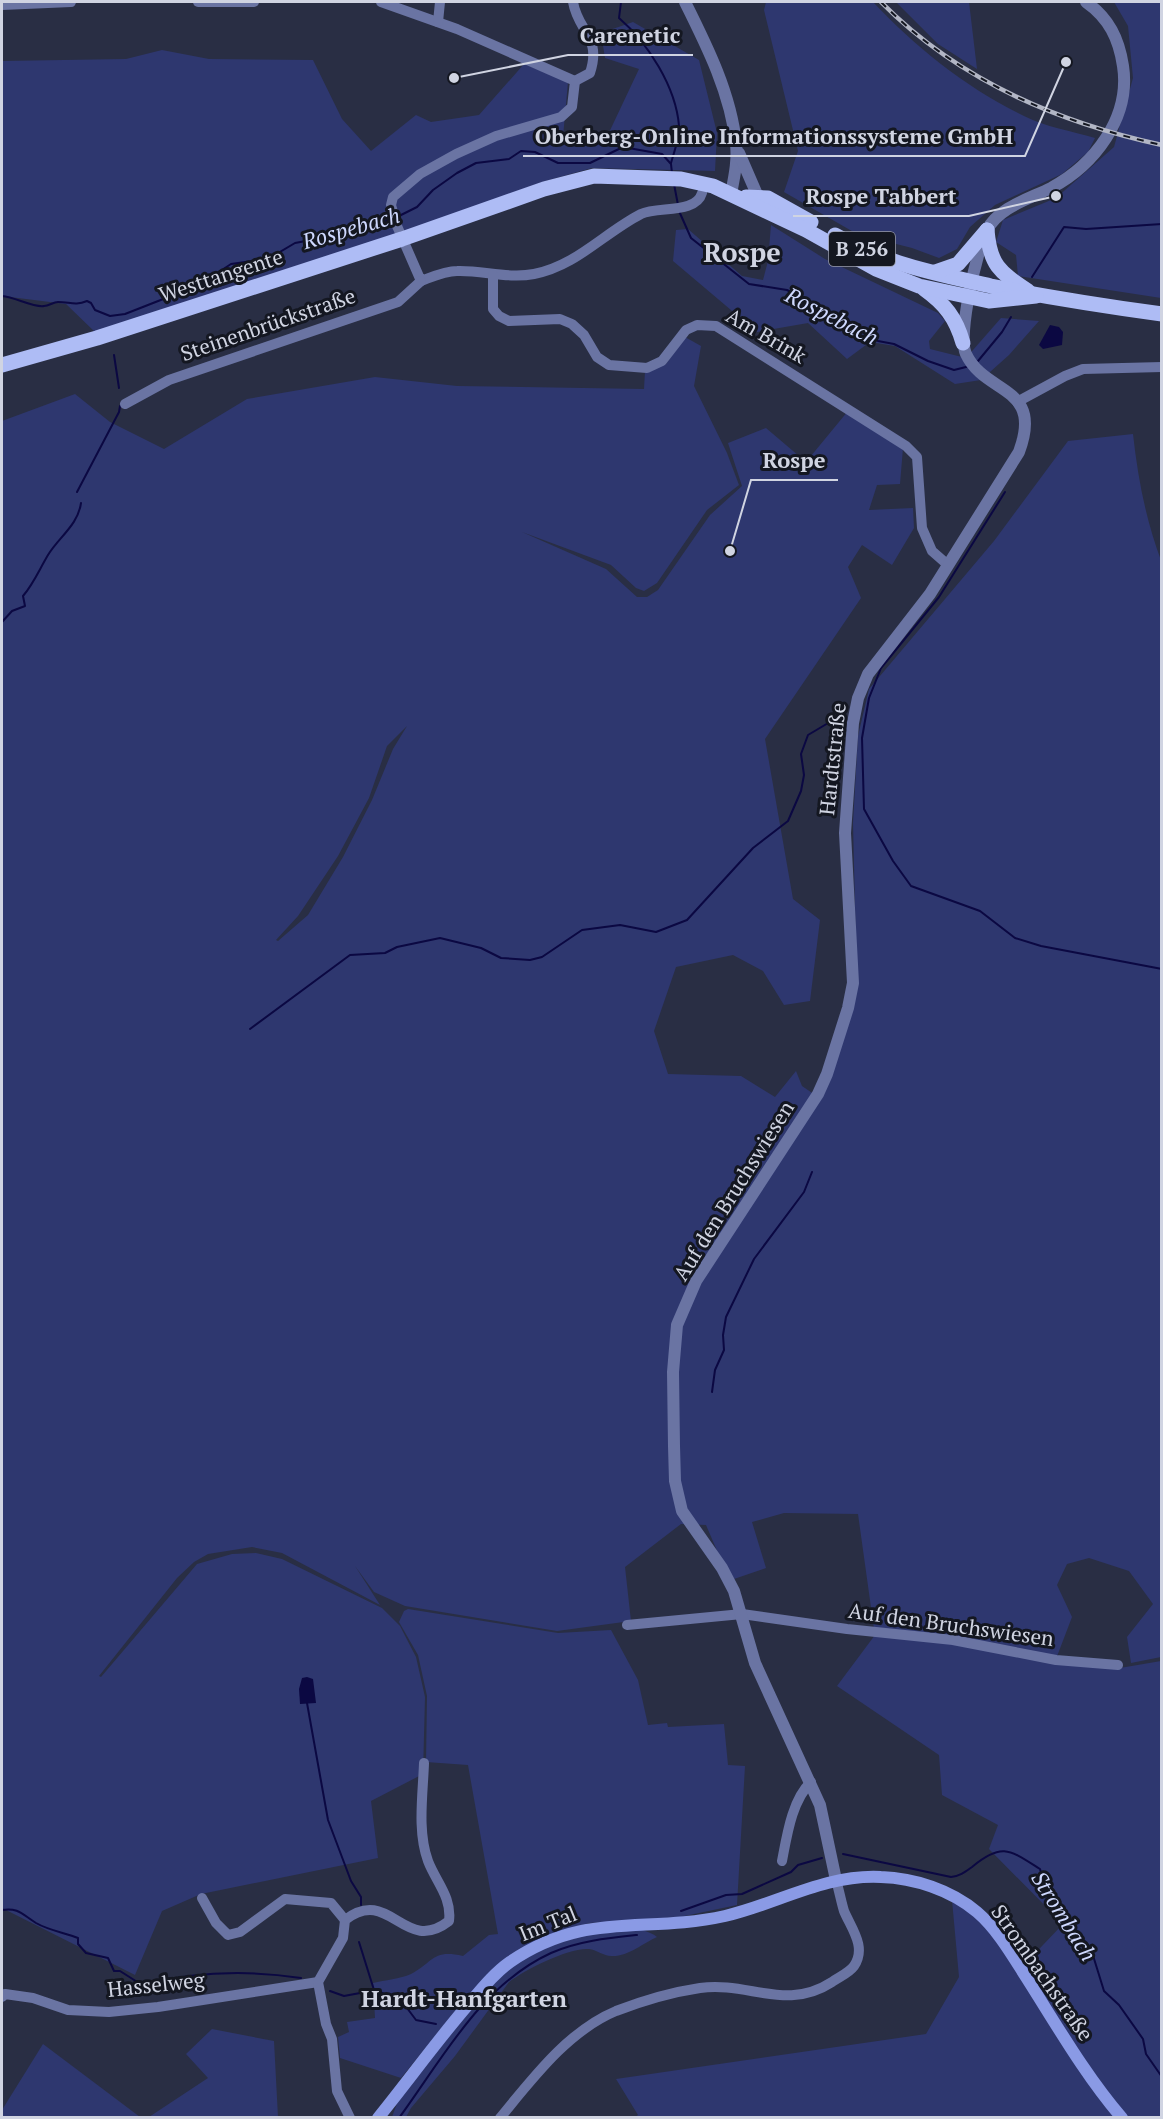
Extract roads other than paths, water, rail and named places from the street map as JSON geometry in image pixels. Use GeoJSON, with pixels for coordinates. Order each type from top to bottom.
{"type":"FeatureCollection","features":[{"type":"Feature","properties":{"kind":"main road","name":"Westtangente"},"geometry":{"type":"LineString","coordinates":[[2,365],[97,338],[399,232],[544,189],[594,177],[681,179],[713,186],[806,230],[876,269],[919,286],[1036,297],[1161,314]]}},
{"type":"Feature","properties":{"kind":"main road","name":"Westtangente"},"geometry":{"type":"LineString","coordinates":[[731,194],[774,201],[867,251],[931,273],[971,290]]}},
{"type":"Feature","properties":{"kind":"main road"},"geometry":{"type":"LineString","coordinates":[[931,273],[945,271],[958,264],[987,230]]}},
{"type":"Feature","properties":{"kind":"main road","name":"B 256"},"geometry":{"type":"LineString","coordinates":[[987,230],[988,251],[998,270],[1036,297]]}},
{"type":"Feature","properties":{"kind":"main road","name":"B 256"},"geometry":{"type":"LineString","coordinates":[[919,286],[949,310],[958,325],[963,343]]}},
{"type":"Feature","properties":{"kind":"main road","name":"Strombachstraße"},"geometry":{"type":"LineString","coordinates":[[836,1880],[878,1876],[924,1884],[950,1894],[977,1912],[1007,1949],[1102,2095],[1122,2118]]}},
{"type":"Feature","properties":{"kind":"main road","name":"Im Tal"},"geometry":{"type":"LineString","coordinates":[[378,2118],[486,1984],[509,1963],[543,1943],[591,1928],[681,1922],[723,1916],[836,1880]]}},
{"type":"Feature","properties":{"kind":"street"},"geometry":{"type":"LineString","coordinates":[[2,5],[72,2]]}},
{"type":"Feature","properties":{"kind":"street"},"geometry":{"type":"LineString","coordinates":[[198,2],[254,2]]}},
{"type":"Feature","properties":{"kind":"street"},"geometry":{"type":"LineString","coordinates":[[381,2],[438,22],[575,81]]}},
{"type":"Feature","properties":{"kind":"street"},"geometry":{"type":"LineString","coordinates":[[438,22],[440,2]]}},
{"type":"Feature","properties":{"kind":"street"},"geometry":{"type":"LineString","coordinates":[[573,2],[575,12],[593,43],[595,57],[590,73],[575,81]]}},
{"type":"Feature","properties":{"kind":"street"},"geometry":{"type":"LineString","coordinates":[[685,2],[713,62],[729,108],[736,146],[750,183],[759,199]]}},
{"type":"Feature","properties":{"kind":"street"},"geometry":{"type":"LineString","coordinates":[[1086,2],[1110,24],[1121,48],[1125,75],[1121,104],[1114,125],[1101,146],[1079,170],[1006,210],[993,221],[987,230],[976,260],[963,343],[974,365],[1017,402],[1083,369],[1161,367]]}},
{"type":"Feature","properties":{"kind":"street"},"geometry":{"type":"LineString","coordinates":[[421,280],[392,212],[393,197],[420,174],[456,154],[496,136],[561,117],[572,107],[575,81]]}},
{"type":"Feature","properties":{"kind":"street"},"geometry":{"type":"LineString","coordinates":[[731,194],[736,146]]}},
{"type":"Feature","properties":{"kind":"street","name":"Steinenbrückstraße"},"geometry":{"type":"LineString","coordinates":[[125,404],[169,380],[398,302],[421,280],[455,270],[493,275],[531,275],[553,270],[583,253],[626,222],[648,211],[694,205],[702,193]]}},
{"type":"Feature","properties":{"kind":"street","name":"Am Brink"},"geometry":{"type":"LineString","coordinates":[[493,275],[494,309],[499,316],[509,321],[560,319],[572,324],[584,335],[597,357],[609,365],[647,368],[662,361],[686,330],[698,325],[716,326],[858,414],[906,446],[916,457],[922,528],[932,551],[948,565]]}},
{"type":"Feature","properties":{"kind":"street","name":"Hardtstraße"},"geometry":{"type":"LineString","coordinates":[[818,1094],[844,1019],[853,983],[845,833],[853,723],[858,698],[868,674],[930,594],[1019,452],[1025,435],[1026,423],[1017,402]]}},
{"type":"Feature","properties":{"kind":"street","name":"Auf den Bruchswiesen"},"geometry":{"type":"LineString","coordinates":[[818,1094],[696,1281],[677,1325],[673,1372],[675,1481],[682,1511],[722,1568],[742,1614],[755,1663],[811,1782],[824,1820],[836,1880]]}},
{"type":"Feature","properties":{"kind":"street","name":"Auf den Bruchswiesen"},"geometry":{"type":"LineString","coordinates":[[627,1625],[742,1614],[847,1629],[953,1640],[1056,1660],[1118,1665]]}},
{"type":"Feature","properties":{"kind":"street"},"geometry":{"type":"LineString","coordinates":[[350,2118],[337,2091],[332,2039],[326,2024],[318,1982],[343,1938],[345,1920],[356,1911],[368,1908],[380,1911],[407,1928],[425,1932],[440,1928],[449,1921],[451,1908],[428,1861],[425,1844],[422,1822],[424,1763]]}},
{"type":"Feature","properties":{"kind":"street"},"geometry":{"type":"LineString","coordinates":[[782,1861],[788,1830],[803,1790],[811,1782]]}},
{"type":"Feature","properties":{"kind":"street"},"geometry":{"type":"LineString","coordinates":[[500,2118],[566,2045],[592,2023],[617,2011],[700,1988],[732,1987],[793,1997],[824,1987],[849,1971],[855,1965],[858,1944],[844,1910],[836,1880]]}},
{"type":"Feature","properties":{"kind":"street"},"geometry":{"type":"LineString","coordinates":[[202,1898],[216,1923],[228,1935],[240,1932],[285,1899],[331,1903],[345,1920]]}},
{"type":"Feature","properties":{"kind":"street","name":"Hasselweg"},"geometry":{"type":"LineString","coordinates":[[2,1997],[5,1994],[33,1998],[68,2010],[109,2012],[158,2007],[318,1982]]}},
{"type":"Feature","properties":{"kind":"waterway"},"geometry":{"type":"LineString","coordinates":[[621,2],[619,18],[640,40],[659,67],[677,111],[678,140],[671,163]]}},
{"type":"Feature","properties":{"kind":"waterway","name":"Rospebach"},"geometry":{"type":"LineString","coordinates":[[399,216],[417,207],[433,190],[457,173],[476,163],[509,159],[521,151],[535,152],[558,163],[590,163],[623,147],[662,154],[671,164],[672,173]]}},
{"type":"Feature","properties":{"kind":"waterway","name":"Rospebach"},"geometry":{"type":"LineString","coordinates":[[674,184],[678,205]]}},
{"type":"Feature","properties":{"kind":"waterway","name":"Rospebach"},"geometry":{"type":"LineString","coordinates":[[679,211],[691,238],[749,284],[787,290],[859,327],[878,341],[894,344],[928,361],[954,370],[970,366]]}},
{"type":"Feature","properties":{"kind":"waterway","name":"Rospebach"},"geometry":{"type":"LineString","coordinates":[[2,296],[40,306],[56,302],[76,304],[87,301],[95,310],[110,316],[125,314],[199,285],[231,264],[268,259],[295,243],[364,230],[391,219]]}},
{"type":"Feature","properties":{"kind":"waterway","name":"Rospebach"},"geometry":{"type":"LineString","coordinates":[[1032,277],[1064,227],[1086,229],[1162,224]]}},
{"type":"Feature","properties":{"kind":"waterway","name":"Rospebach"},"geometry":{"type":"LineString","coordinates":[[978,361],[1002,332],[1011,317]]}},
{"type":"Feature","properties":{"kind":"waterway"},"geometry":{"type":"LineString","coordinates":[[114,355],[119,388]]}},
{"type":"Feature","properties":{"kind":"waterway"},"geometry":{"type":"LineString","coordinates":[[77,492],[120,406]]}},
{"type":"Feature","properties":{"kind":"waterway"},"geometry":{"type":"LineString","coordinates":[[1005,492],[939,597],[881,668],[869,698],[862,738],[864,809],[893,861],[911,886],[980,911],[1015,938],[1041,946],[1162,969]]}},
{"type":"Feature","properties":{"kind":"waterway"},"geometry":{"type":"LineString","coordinates":[[2,622],[12,611],[25,606],[23,596],[52,548],[76,518],[81,503]]}},
{"type":"Feature","properties":{"kind":"waterway"},"geometry":{"type":"LineString","coordinates":[[250,1029],[350,955],[385,953],[397,947],[440,938],[481,948],[501,958],[530,960],[542,957],[582,930],[620,925],[656,932],[687,920],[753,848],[788,821],[801,791],[804,775],[801,754],[808,735],[845,713]]}},
{"type":"Feature","properties":{"kind":"waterway"},"geometry":{"type":"LineString","coordinates":[[712,1392],[715,1370],[724,1350],[723,1335],[726,1317],[754,1259],[804,1192],[812,1172]]}},
{"type":"Feature","properties":{"kind":"waterway"},"geometry":{"type":"LineString","coordinates":[[307,1703],[328,1820],[351,1881],[361,1897],[361,1905]]}},
{"type":"Feature","properties":{"kind":"waterway","name":"Strombach"},"geometry":{"type":"LineString","coordinates":[[843,1854],[951,1877],[957,1876],[991,1854],[999,1852],[1013,1853],[1040,1869],[1048,1897],[1091,1949],[1104,1991],[1119,2005],[1143,2039],[1146,2054],[1162,2077]]}},
{"type":"Feature","properties":{"kind":"waterway","name":"Strombach"},"geometry":{"type":"LineString","coordinates":[[681,1911],[726,1895],[742,1894],[791,1872],[798,1865],[822,1858]]}},
{"type":"Feature","properties":{"kind":"waterway"},"geometry":{"type":"LineString","coordinates":[[2,1910],[20,1912],[51,1930],[78,1938],[78,1944],[86,1953],[108,1958],[114,1971],[120,1971],[142,1985],[181,1977],[241,1973],[301,1978]]}},
{"type":"Feature","properties":{"kind":"waterway","name":"Strombach"},"geometry":{"type":"LineString","coordinates":[[399,2118],[465,2025],[484,2003],[526,1967],[561,1949],[593,1941],[637,1935]]}},
{"type":"Feature","properties":{"kind":"waterway"},"geometry":{"type":"LineString","coordinates":[[359,1942],[374,1990]]}},
{"type":"Feature","properties":{"kind":"waterway"},"geometry":{"type":"LineString","coordinates":[[330,1991],[344,1996],[376,1990],[404,2004],[416,2020],[436,2024]]}},
{"type":"Feature","properties":{"kind":"railway"},"geometry":{"type":"LineString","coordinates":[[881,2],[942,54],[1010,94],[1084,124],[1162,145]]}},
{"type":"Feature","properties":{"kind":"place","name":"Oberberg-Online Informationssysteme GmbH"},"geometry":{"type":"Point","coordinates":[1066,62]}},
{"type":"Feature","properties":{"kind":"place","name":"Carenetic"},"geometry":{"type":"Point","coordinates":[454,78]}},
{"type":"Feature","properties":{"kind":"place","name":"Rospe Tabbert"},"geometry":{"type":"Point","coordinates":[1056,196]}},
{"type":"Feature","properties":{"kind":"place","name":"Rospe"},"geometry":{"type":"Point","coordinates":[730,551]}},
{"type":"Feature","properties":{"kind":"district","name":"Rospe"},"geometry":{"type":"Point","coordinates":[742,253]}},
{"type":"Feature","properties":{"kind":"district","name":"Hardt-Hanfgarten"},"geometry":{"type":"Point","coordinates":[464,1999]}}]}
